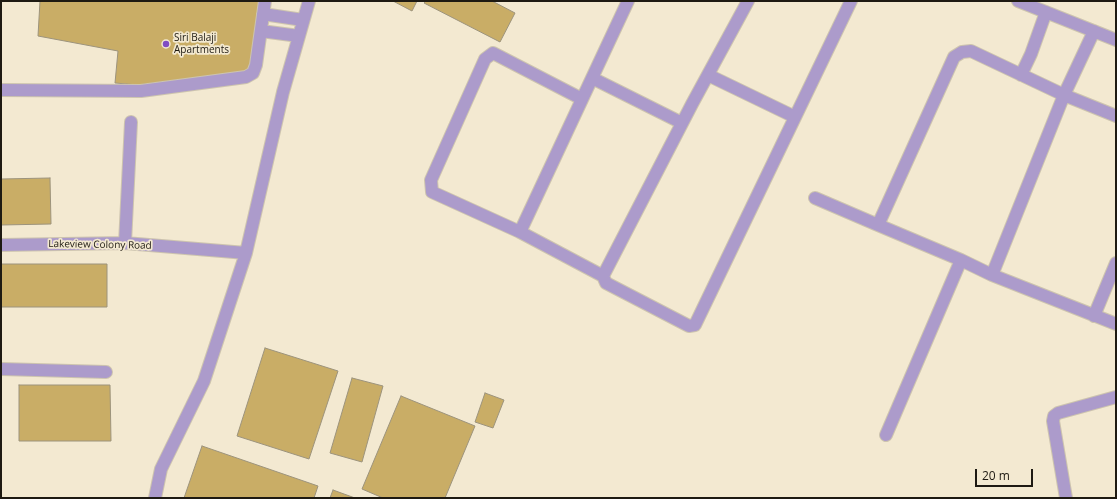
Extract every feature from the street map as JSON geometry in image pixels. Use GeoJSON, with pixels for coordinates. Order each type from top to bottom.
{"type":"FeatureCollection","features":[{"type":"Feature","properties":{"kind":"street"},"geometry":{"type":"LineString","coordinates":[[1,90],[141,91],[246,77],[253,73],[256,65],[265,1]]}},
{"type":"Feature","properties":{"kind":"street"},"geometry":{"type":"LineString","coordinates":[[155,498],[161,469],[204,381],[246,253],[283,92],[309,1]]}},
{"type":"Feature","properties":{"kind":"street"},"geometry":{"type":"LineString","coordinates":[[520,232],[628,1]]}},
{"type":"Feature","properties":{"kind":"street"},"geometry":{"type":"LineString","coordinates":[[603,276],[682,123],[748,1]]}},
{"type":"Feature","properties":{"kind":"street"},"geometry":{"type":"LineString","coordinates":[[582,100],[493,53],[484,59],[431,180],[432,192],[520,232],[603,276],[606,283],[689,326],[696,325],[851,1]]}},
{"type":"Feature","properties":{"kind":"street"},"geometry":{"type":"LineString","coordinates":[[1018,1],[1116,40]]}},
{"type":"Feature","properties":{"kind":"street"},"geometry":{"type":"LineString","coordinates":[[1021,74],[1031,54],[1046,12]]}},
{"type":"Feature","properties":{"kind":"street"},"geometry":{"type":"LineString","coordinates":[[263,14],[303,20]]}},
{"type":"Feature","properties":{"kind":"street"},"geometry":{"type":"LineString","coordinates":[[261,31],[299,36]]}},
{"type":"Feature","properties":{"kind":"street"},"geometry":{"type":"LineString","coordinates":[[992,275],[1064,95],[1094,31]]}},
{"type":"Feature","properties":{"kind":"street"},"geometry":{"type":"LineString","coordinates":[[878,225],[954,57],[962,52],[972,51],[1064,95],[1116,116]]}},
{"type":"Feature","properties":{"kind":"street"},"geometry":{"type":"LineString","coordinates":[[708,75],[795,117]]}},
{"type":"Feature","properties":{"kind":"street"},"geometry":{"type":"LineString","coordinates":[[592,78],[682,123]]}},
{"type":"Feature","properties":{"kind":"street"},"geometry":{"type":"LineString","coordinates":[[125,243],[131,122]]}},
{"type":"Feature","properties":{"kind":"street"},"geometry":{"type":"LineString","coordinates":[[815,198],[961,260],[992,275],[1116,324]]}},
{"type":"Feature","properties":{"kind":"street","name":"Lakeview Colony Road"},"geometry":{"type":"LineString","coordinates":[[1,245],[125,243],[246,253]]}},
{"type":"Feature","properties":{"kind":"street"},"geometry":{"type":"LineString","coordinates":[[886,435],[961,260]]}},
{"type":"Feature","properties":{"kind":"street"},"geometry":{"type":"LineString","coordinates":[[1094,316],[1116,263]]}},
{"type":"Feature","properties":{"kind":"street"},"geometry":{"type":"LineString","coordinates":[[1,369],[106,372]]}},
{"type":"Feature","properties":{"kind":"street"},"geometry":{"type":"LineString","coordinates":[[1066,498],[1053,421],[1054,416],[1058,412],[1116,397]]}},
{"type":"Feature","properties":{"kind":"building","name":"Siri Balaji Apartments"},"geometry":{"type":"Polygon","coordinates":[[[40,1],[260,1],[250,71],[138,85],[115,83],[118,51],[38,36],[40,1]]]}},
{"type":"Feature","properties":{"kind":"building"},"geometry":{"type":"Polygon","coordinates":[[[393,1],[417,1],[412,11],[393,1]]]}},
{"type":"Feature","properties":{"kind":"building"},"geometry":{"type":"Polygon","coordinates":[[[426,1],[492,1],[515,13],[500,42],[424,3],[426,1]]]}},
{"type":"Feature","properties":{"kind":"building"},"geometry":{"type":"Polygon","coordinates":[[[50,178],[51,224],[1,225],[1,179],[50,178]]]}},
{"type":"Feature","properties":{"kind":"building"},"geometry":{"type":"Polygon","coordinates":[[[1,264],[107,264],[107,307],[1,307],[1,264]]]}},
{"type":"Feature","properties":{"kind":"building"},"geometry":{"type":"Polygon","coordinates":[[[265,348],[338,371],[309,459],[237,436],[265,348]]]}},
{"type":"Feature","properties":{"kind":"building"},"geometry":{"type":"Polygon","coordinates":[[[352,378],[383,386],[362,462],[330,453],[352,378]]]}},
{"type":"Feature","properties":{"kind":"building"},"geometry":{"type":"Polygon","coordinates":[[[19,385],[110,385],[111,441],[19,441],[19,385]]]}},
{"type":"Feature","properties":{"kind":"building"},"geometry":{"type":"Polygon","coordinates":[[[485,393],[504,400],[493,428],[475,422],[485,393]]]}},
{"type":"Feature","properties":{"kind":"building"},"geometry":{"type":"Polygon","coordinates":[[[401,396],[475,426],[445,498],[383,498],[362,489],[401,396]]]}},
{"type":"Feature","properties":{"kind":"building"},"geometry":{"type":"Polygon","coordinates":[[[202,446],[318,486],[314,498],[184,498],[202,446]]]}},
{"type":"Feature","properties":{"kind":"building"},"geometry":{"type":"Polygon","coordinates":[[[333,490],[355,498],[330,498],[333,490]]]}},
{"type":"Feature","properties":{"kind":"place","name":"Siri Balaji Apartments"},"geometry":{"type":"Point","coordinates":[166,44]}}]}
